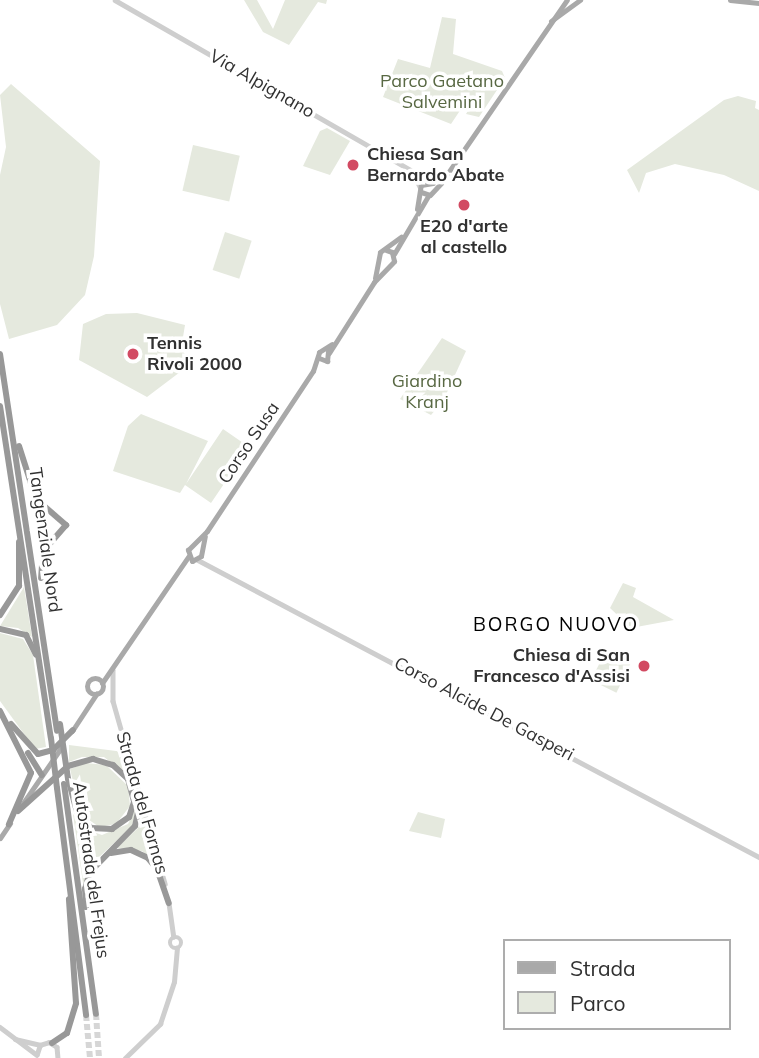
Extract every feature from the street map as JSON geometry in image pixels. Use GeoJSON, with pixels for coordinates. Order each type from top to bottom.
{"type":"FeatureCollection","features":[{"type":"Feature","properties":{"kind":"highway","name":"Tangenziale Nord"},"geometry":{"type":"LineString","coordinates":[[0,354],[29,521],[58,727]]}},
{"type":"Feature","properties":{"kind":"highway","name":"Tangenziale Nord"},"geometry":{"type":"LineString","coordinates":[[0,406],[20,521],[51,738]]}},
{"type":"Feature","properties":{"kind":"highway"},"geometry":{"type":"LineString","coordinates":[[16,440],[36,499],[66,525],[41,557],[44,632]]}},
{"type":"Feature","properties":{"kind":"highway"},"geometry":{"type":"LineString","coordinates":[[0,615],[19,586],[20,521]]}},
{"type":"Feature","properties":{"kind":"highway"},"geometry":{"type":"LineString","coordinates":[[0,629],[14,630],[30,640],[45,698]]}},
{"type":"Feature","properties":{"kind":"highway"},"geometry":{"type":"LineString","coordinates":[[0,709],[42,775]]}},
{"type":"Feature","properties":{"kind":"highway"},"geometry":{"type":"LineString","coordinates":[[0,709],[31,773],[9,824]]}},
{"type":"Feature","properties":{"kind":"highway"},"geometry":{"type":"LineString","coordinates":[[13,727],[38,754],[53,750],[73,730]]}},
{"type":"Feature","properties":{"kind":"highway","name":"Autostrada del Frejus"},"geometry":{"type":"LineString","coordinates":[[58,727],[96,1014]]}},
{"type":"Feature","properties":{"kind":"highway","name":"Autostrada del Frejus"},"geometry":{"type":"LineString","coordinates":[[51,738],[86,1015]]}},
{"type":"Feature","properties":{"kind":"highway"},"geometry":{"type":"LineString","coordinates":[[18,811],[68,766],[93,759],[114,765],[128,779],[134,802],[129,817],[112,829],[92,828],[77,812],[66,781]]}},
{"type":"Feature","properties":{"kind":"highway"},"geometry":{"type":"LineString","coordinates":[[90,968],[85,889],[90,872],[135,827],[141,797]]}},
{"type":"Feature","properties":{"kind":"highway"},"geometry":{"type":"LineString","coordinates":[[106,855],[125,850],[148,858],[157,869],[169,903]]}},
{"type":"Feature","properties":{"kind":"highway"},"geometry":{"type":"LineString","coordinates":[[52,1042],[66,1033],[76,1003],[71,880]]}},
{"type":"Feature","properties":{"kind":"main road"},"geometry":{"type":"LineString","coordinates":[[421,189],[433,184],[448,171],[567,0]]}},
{"type":"Feature","properties":{"kind":"main road"},"geometry":{"type":"LineString","coordinates":[[550,22],[580,0],[587,0]]}},
{"type":"Feature","properties":{"kind":"main road"},"geometry":{"type":"LineString","coordinates":[[730,0],[759,3]]}},
{"type":"Feature","properties":{"kind":"main road"},"geometry":{"type":"LineString","coordinates":[[321,360],[374,282],[387,266],[393,263],[401,237],[433,184]]}},
{"type":"Feature","properties":{"kind":"main road"},"geometry":{"type":"LineString","coordinates":[[421,189],[428,196]]}},
{"type":"Feature","properties":{"kind":"main road"},"geometry":{"type":"LineString","coordinates":[[416,212],[421,189]]}},
{"type":"Feature","properties":{"kind":"main road"},"geometry":{"type":"LineString","coordinates":[[374,282],[379,254],[401,237]]}},
{"type":"Feature","properties":{"kind":"main road"},"geometry":{"type":"LineString","coordinates":[[386,250],[394,254]]}},
{"type":"Feature","properties":{"kind":"main road"},"geometry":{"type":"LineString","coordinates":[[379,262],[387,266]]}},
{"type":"Feature","properties":{"kind":"main road"},"geometry":{"type":"LineString","coordinates":[[321,360],[327,351]]}},
{"type":"Feature","properties":{"kind":"main road","name":"Corso Susa"},"geometry":{"type":"LineString","coordinates":[[100,681],[113,669],[176,575],[196,555],[207,531],[321,360]]}},
{"type":"Feature","properties":{"kind":"main road"},"geometry":{"type":"LineString","coordinates":[[0,838],[97,693],[100,681],[88,681],[91,700]]}},
{"type":"Feature","properties":{"kind":"main road"},"geometry":{"type":"LineString","coordinates":[[89,692],[97,693]]}},
{"type":"Feature","properties":{"kind":"street","name":"Via Alpignano"},"geometry":{"type":"LineString","coordinates":[[115,0],[410,168],[433,184]]}},
{"type":"Feature","properties":{"kind":"street"},"geometry":{"type":"LineString","coordinates":[[410,168],[421,189]]}},
{"type":"Feature","properties":{"kind":"street","name":"Corso Alcide De Gasperi"},"geometry":{"type":"LineString","coordinates":[[196,555],[208,564],[759,857]]}},
{"type":"Feature","properties":{"kind":"street","name":"Strada del Fornas"},"geometry":{"type":"LineString","coordinates":[[113,669],[111,695],[169,903],[174,937],[182,942],[177,948],[174,982],[160,1024],[125,1058]]}},
{"type":"Feature","properties":{"kind":"street"},"geometry":{"type":"LineString","coordinates":[[0,1027],[38,1057]]}},
{"type":"Feature","properties":{"kind":"street"},"geometry":{"type":"LineString","coordinates":[[15,1038],[40,1045],[52,1042],[59,1056]]}},
{"type":"Feature","properties":{"kind":"street"},"geometry":{"type":"LineString","coordinates":[[38,1057],[40,1045]]}},
{"type":"Feature","properties":{"kind":"green space"},"geometry":{"type":"Polygon","coordinates":[[[244,0],[257,0],[273,29],[285,0],[327,0],[326,4],[318,2],[289,45],[263,32],[244,0]]]}},
{"type":"Feature","properties":{"kind":"green space","name":"Parco Gaetano Salvemini"},"geometry":{"type":"Polygon","coordinates":[[[442,17],[456,19],[453,54],[502,71],[505,78],[479,117],[466,114],[469,109],[465,103],[451,124],[383,97],[398,59],[430,68],[442,17]]]}},
{"type":"Feature","properties":{"kind":"green space"},"geometry":{"type":"Polygon","coordinates":[[[11,84],[100,161],[94,256],[85,295],[57,325],[9,339],[0,304],[0,175],[6,147],[0,95],[11,84]]]}},
{"type":"Feature","properties":{"kind":"green space"},"geometry":{"type":"Polygon","coordinates":[[[738,96],[756,101],[755,108],[759,110],[759,191],[724,175],[675,164],[646,173],[639,193],[627,170],[724,100],[738,96]]]}},
{"type":"Feature","properties":{"kind":"green space"},"geometry":{"type":"Polygon","coordinates":[[[327,128],[350,141],[330,175],[303,166],[320,131],[327,128]]]}},
{"type":"Feature","properties":{"kind":"green space"},"geometry":{"type":"Polygon","coordinates":[[[193,145],[240,156],[229,202],[182,191],[193,145]]]}},
{"type":"Feature","properties":{"kind":"green space"},"geometry":{"type":"Polygon","coordinates":[[[225,232],[252,241],[239,279],[213,270],[225,232]]]}},
{"type":"Feature","properties":{"kind":"green space","name":"Tennis Rivoli 2000"},"geometry":{"type":"Polygon","coordinates":[[[137,313],[185,325],[181,349],[192,363],[147,397],[79,360],[83,324],[106,314],[137,313]]]}},
{"type":"Feature","properties":{"kind":"green space","name":"Giardino Kranj"},"geometry":{"type":"Polygon","coordinates":[[[442,338],[466,351],[443,401],[431,415],[400,399],[442,338]]]}},
{"type":"Feature","properties":{"kind":"green space"},"geometry":{"type":"Polygon","coordinates":[[[141,414],[208,441],[186,484],[223,429],[249,447],[211,503],[185,485],[180,493],[113,471],[128,426],[141,414]]]}},
{"type":"Feature","properties":{"kind":"green space"},"geometry":{"type":"Polygon","coordinates":[[[623,583],[636,588],[633,597],[674,620],[631,628],[610,608],[623,583]]]}},
{"type":"Feature","properties":{"kind":"green space"},"geometry":{"type":"Polygon","coordinates":[[[24,587],[32,637],[18,628],[0,626],[24,587]]]}},
{"type":"Feature","properties":{"kind":"green space"},"geometry":{"type":"Polygon","coordinates":[[[0,633],[23,639],[33,655],[46,747],[35,749],[0,701],[0,633]]]}},
{"type":"Feature","properties":{"kind":"green space"},"geometry":{"type":"Polygon","coordinates":[[[607,648],[632,660],[616,693],[591,680],[607,648]]]}},
{"type":"Feature","properties":{"kind":"green space"},"geometry":{"type":"Polygon","coordinates":[[[69,745],[124,752],[132,779],[104,757],[82,757],[69,762],[69,745]]]}},
{"type":"Feature","properties":{"kind":"green space"},"geometry":{"type":"Polygon","coordinates":[[[86,763],[106,765],[128,786],[130,806],[116,824],[99,827],[81,814],[70,769],[86,763]]]}},
{"type":"Feature","properties":{"kind":"green space"},"geometry":{"type":"Polygon","coordinates":[[[136,808],[132,826],[96,860],[83,883],[73,814],[85,829],[102,835],[128,824],[136,808]]]}},
{"type":"Feature","properties":{"kind":"green space"},"geometry":{"type":"Polygon","coordinates":[[[418,812],[445,819],[441,838],[409,831],[418,812]]]}},
{"type":"Feature","properties":{"kind":"green space"},"geometry":{"type":"Polygon","coordinates":[[[144,813],[156,863],[142,851],[117,848],[138,828],[144,813]]]}},
{"type":"Feature","properties":{"kind":"tunnel"},"geometry":{"type":"LineString","coordinates":[[96,1014],[99,1058]]}},
{"type":"Feature","properties":{"kind":"tunnel"},"geometry":{"type":"LineString","coordinates":[[86,1015],[90,1058]]}},
{"type":"Feature","properties":{"kind":"place","name":"Chiesa San Bernardo Abate"},"geometry":{"type":"Point","coordinates":[353,165]}},
{"type":"Feature","properties":{"kind":"place","name":"E20 d'arte al castello"},"geometry":{"type":"Point","coordinates":[464,205]}},
{"type":"Feature","properties":{"kind":"place","name":"Tennis Rivoli 2000"},"geometry":{"type":"Point","coordinates":[133,354]}},
{"type":"Feature","properties":{"kind":"place","name":"Chiesa di San Francesco d'Assisi"},"geometry":{"type":"Point","coordinates":[644,666]}},
{"type":"Feature","properties":{"kind":"district","name":"BORGO NUOVO"},"geometry":{"type":"Point","coordinates":[556,625]}}]}
